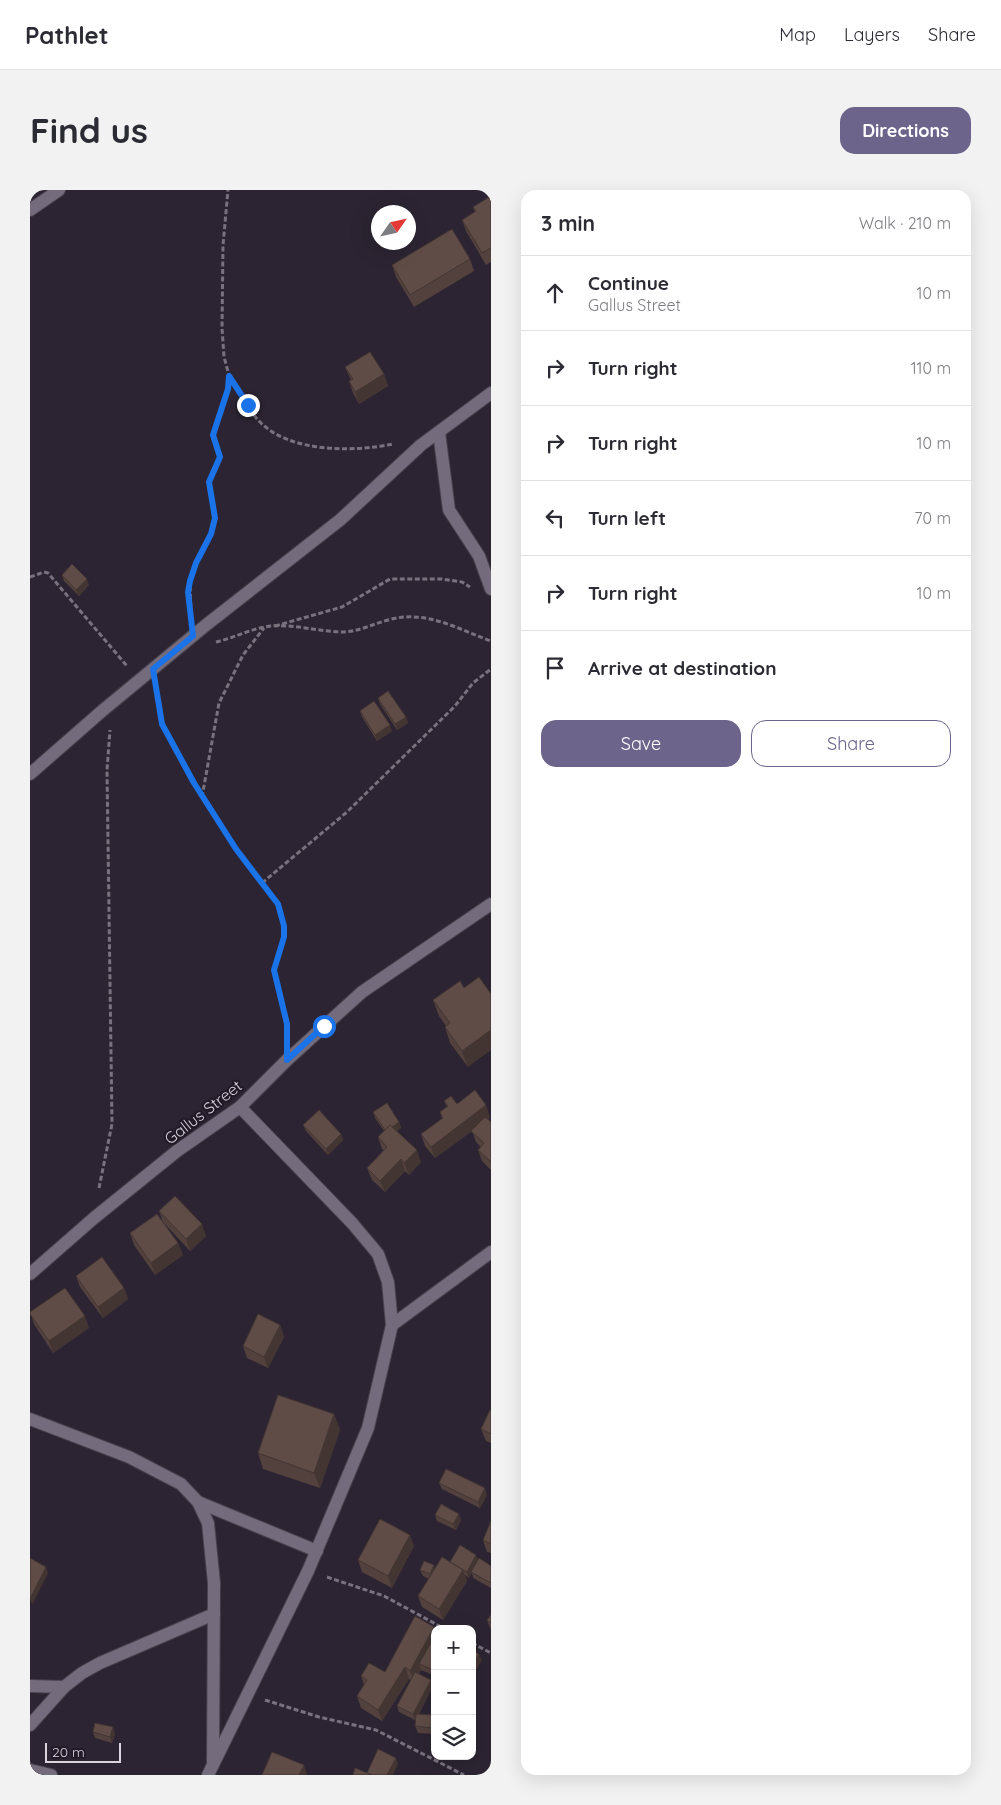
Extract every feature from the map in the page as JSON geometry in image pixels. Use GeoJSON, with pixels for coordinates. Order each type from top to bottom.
{"type":"FeatureCollection","features":[{"type":"Feature","properties":{"kind":"street"},"geometry":{"type":"LineString","coordinates":[[30,210],[59,190]]}},
{"type":"Feature","properties":{"kind":"street"},"geometry":{"type":"LineString","coordinates":[[30,774],[139,680],[340,520],[421,445],[491,393]]}},
{"type":"Feature","properties":{"kind":"street"},"geometry":{"type":"LineString","coordinates":[[439,432],[449,510],[479,556],[491,589]]}},
{"type":"Feature","properties":{"kind":"street","name":"Gallus Street"},"geometry":{"type":"LineString","coordinates":[[30,1274],[94,1218],[177,1152],[240,1107],[287,1060],[362,992],[491,904]]}},
{"type":"Feature","properties":{"kind":"street"},"geometry":{"type":"LineString","coordinates":[[211,1771],[308,1571],[368,1428],[392,1325],[388,1282],[378,1254],[352,1223],[240,1107]]}},
{"type":"Feature","properties":{"kind":"street"},"geometry":{"type":"LineString","coordinates":[[392,1325],[491,1252]]}},
{"type":"Feature","properties":{"kind":"street"},"geometry":{"type":"LineString","coordinates":[[30,1419],[128,1457],[181,1484],[198,1502],[208,1524],[214,1583],[211,1771]]}},
{"type":"Feature","properties":{"kind":"street"},"geometry":{"type":"LineString","coordinates":[[198,1502],[317,1551]]}},
{"type":"Feature","properties":{"kind":"street"},"geometry":{"type":"LineString","coordinates":[[30,1725],[64,1687],[82,1673],[100,1663],[214,1614]]}},
{"type":"Feature","properties":{"kind":"street"},"geometry":{"type":"LineString","coordinates":[[30,1686],[64,1687]]}},
{"type":"Feature","properties":{"kind":"street"},"geometry":{"type":"LineString","coordinates":[[30,1770],[51,1775]]}},
{"type":"Feature","properties":{"kind":"path"},"geometry":{"type":"LineString","coordinates":[[193,636],[188,592],[196,563],[211,534],[215,518],[209,482],[220,457],[213,435],[228,389],[229,376],[224,357],[222,328],[223,245],[228,190]]}},
{"type":"Feature","properties":{"kind":"path"},"geometry":{"type":"LineString","coordinates":[[229,376],[260,422],[274,433],[294,441],[325,448],[376,447],[400,442],[421,445]]}},
{"type":"Feature","properties":{"kind":"path"},"geometry":{"type":"LineString","coordinates":[[30,577],[44,572],[48,573],[139,680]]}},
{"type":"Feature","properties":{"kind":"path"},"geometry":{"type":"LineString","coordinates":[[274,626],[342,606],[390,579],[442,578],[462,582],[476,589]]}},
{"type":"Feature","properties":{"kind":"path"},"geometry":{"type":"LineString","coordinates":[[210,644],[264,627],[274,626],[345,632],[367,628],[388,620],[411,616],[447,622],[491,641]]}},
{"type":"Feature","properties":{"kind":"path"},"geometry":{"type":"LineString","coordinates":[[202,798],[219,703],[243,655],[264,627]]}},
{"type":"Feature","properties":{"kind":"path"},"geometry":{"type":"LineString","coordinates":[[153,669],[162,724],[202,798],[278,904],[284,926],[284,937],[274,970],[287,1024],[287,1060]]}},
{"type":"Feature","properties":{"kind":"path"},"geometry":{"type":"LineString","coordinates":[[262,883],[347,812],[455,706],[473,683],[491,669]]}},
{"type":"Feature","properties":{"kind":"path"},"geometry":{"type":"LineString","coordinates":[[94,1218],[112,1124],[106,770],[115,700]]}},
{"type":"Feature","properties":{"kind":"path"},"geometry":{"type":"LineString","coordinates":[[308,1571],[384,1596],[438,1625]]}},
{"type":"Feature","properties":{"kind":"path"},"geometry":{"type":"LineString","coordinates":[[476,1645],[491,1653]]}},
{"type":"Feature","properties":{"kind":"path"},"geometry":{"type":"LineString","coordinates":[[248,1695],[319,1717],[376,1730],[464,1775]]}},
{"type":"Feature","properties":{"kind":"building"},"geometry":{"type":"Polygon","coordinates":[[[491,196],[491,248],[482,253],[462,220],[476,211],[473,207],[491,196]]]}},
{"type":"Feature","properties":{"kind":"building"},"geometry":{"type":"Polygon","coordinates":[[[452,229],[470,259],[410,295],[392,265],[452,229]]]}},
{"type":"Feature","properties":{"kind":"building"},"geometry":{"type":"Polygon","coordinates":[[[370,352],[384,374],[355,392],[349,381],[353,379],[345,367],[370,352]]]}},
{"type":"Feature","properties":{"kind":"building"},"geometry":{"type":"Polygon","coordinates":[[[72,564],[87,579],[76,590],[62,575],[72,564]]]}},
{"type":"Feature","properties":{"kind":"building"},"geometry":{"type":"Polygon","coordinates":[[[388,691],[406,717],[395,724],[378,698],[388,691]]]}},
{"type":"Feature","properties":{"kind":"building"},"geometry":{"type":"Polygon","coordinates":[[[374,701],[390,725],[375,735],[360,711],[374,701]]]}},
{"type":"Feature","properties":{"kind":"building"},"geometry":{"type":"Polygon","coordinates":[[[479,977],[491,994],[491,1030],[462,1051],[445,1027],[450,1023],[433,1000],[460,981],[464,988],[479,977]]]}},
{"type":"Feature","properties":{"kind":"building"},"geometry":{"type":"Polygon","coordinates":[[[475,1090],[486,1105],[431,1147],[421,1134],[443,1118],[440,1112],[448,1106],[444,1101],[451,1096],[457,1104],[475,1090]]]}},
{"type":"Feature","properties":{"kind":"building"},"geometry":{"type":"Polygon","coordinates":[[[387,1103],[399,1122],[392,1127],[390,1125],[385,1130],[373,1112],[387,1103]]]}},
{"type":"Feature","properties":{"kind":"building"},"geometry":{"type":"Polygon","coordinates":[[[319,1110],[341,1134],[326,1149],[303,1125],[319,1110]]]}},
{"type":"Feature","properties":{"kind":"building"},"geometry":{"type":"Polygon","coordinates":[[[485,1117],[491,1122],[491,1162],[478,1150],[484,1143],[471,1131],[485,1117]]]}},
{"type":"Feature","properties":{"kind":"building"},"geometry":{"type":"Polygon","coordinates":[[[390,1125],[417,1150],[404,1163],[401,1159],[380,1181],[367,1168],[387,1147],[378,1137],[390,1125]]]}},
{"type":"Feature","properties":{"kind":"building"},"geometry":{"type":"Polygon","coordinates":[[[175,1196],[202,1224],[186,1239],[159,1211],[175,1196]]]}},
{"type":"Feature","properties":{"kind":"building"},"geometry":{"type":"Polygon","coordinates":[[[157,1214],[178,1243],[151,1263],[130,1233],[157,1214]]]}},
{"type":"Feature","properties":{"kind":"building"},"geometry":{"type":"Polygon","coordinates":[[[102,1257],[124,1288],[98,1307],[76,1276],[102,1257]]]}},
{"type":"Feature","properties":{"kind":"building"},"geometry":{"type":"Polygon","coordinates":[[[65,1288],[85,1316],[49,1341],[30,1312],[65,1288]]]}},
{"type":"Feature","properties":{"kind":"building"},"geometry":{"type":"Polygon","coordinates":[[[258,1314],[280,1325],[264,1357],[243,1346],[258,1314]]]}},
{"type":"Feature","properties":{"kind":"building"},"geometry":{"type":"Polygon","coordinates":[[[278,1395],[334,1414],[314,1473],[258,1453],[278,1395]]]}},
{"type":"Feature","properties":{"kind":"building"},"geometry":{"type":"Polygon","coordinates":[[[491,1411],[491,1434],[481,1429],[491,1411]]]}},
{"type":"Feature","properties":{"kind":"building"},"geometry":{"type":"Polygon","coordinates":[[[446,1469],[485,1488],[478,1502],[439,1483],[446,1469]]]}},
{"type":"Feature","properties":{"kind":"building"},"geometry":{"type":"Polygon","coordinates":[[[441,1504],[459,1514],[453,1524],[435,1515],[441,1504]]]}},
{"type":"Feature","properties":{"kind":"building"},"geometry":{"type":"Polygon","coordinates":[[[380,1519],[410,1535],[388,1576],[358,1560],[380,1519]]]}},
{"type":"Feature","properties":{"kind":"building"},"geometry":{"type":"Polygon","coordinates":[[[491,1521],[491,1544],[483,1540],[491,1521]]]}},
{"type":"Feature","properties":{"kind":"building"},"geometry":{"type":"Polygon","coordinates":[[[460,1545],[476,1555],[467,1572],[450,1562],[460,1545]]]}},
{"type":"Feature","properties":{"kind":"building"},"geometry":{"type":"Polygon","coordinates":[[[442,1557],[463,1570],[439,1609],[418,1596],[442,1557]]]}},
{"type":"Feature","properties":{"kind":"building"},"geometry":{"type":"Polygon","coordinates":[[[30,1558],[46,1567],[30,1599],[30,1558]]]}},
{"type":"Feature","properties":{"kind":"building"},"geometry":{"type":"Polygon","coordinates":[[[479,1558],[491,1566],[491,1583],[471,1572],[479,1558]]]}},
{"type":"Feature","properties":{"kind":"building"},"geometry":{"type":"Polygon","coordinates":[[[424,1561],[434,1565],[430,1574],[420,1570],[424,1561]]]}},
{"type":"Feature","properties":{"kind":"building"},"geometry":{"type":"Polygon","coordinates":[[[491,1615],[491,1623],[487,1620],[491,1615]]]}},
{"type":"Feature","properties":{"kind":"building"},"geometry":{"type":"Polygon","coordinates":[[[415,1616],[431,1625],[431,1632],[410,1671],[405,1667],[378,1710],[357,1696],[367,1680],[361,1676],[369,1663],[385,1672],[415,1616]]]}},
{"type":"Feature","properties":{"kind":"building"},"geometry":{"type":"Polygon","coordinates":[[[431,1642],[431,1669],[419,1664],[431,1642]]]}},
{"type":"Feature","properties":{"kind":"building"},"geometry":{"type":"Polygon","coordinates":[[[415,1672],[431,1680],[413,1714],[397,1706],[415,1672]]]}},
{"type":"Feature","properties":{"kind":"building"},"geometry":{"type":"Polygon","coordinates":[[[416,1714],[431,1715],[431,1728],[415,1726],[416,1714]]]}},
{"type":"Feature","properties":{"kind":"building"},"geometry":{"type":"Polygon","coordinates":[[[95,1723],[113,1727],[110,1737],[93,1732],[95,1723]]]}},
{"type":"Feature","properties":{"kind":"building"},"geometry":{"type":"Polygon","coordinates":[[[378,1749],[396,1758],[387,1775],[367,1773],[378,1749]]]}},
{"type":"Feature","properties":{"kind":"building"},"geometry":{"type":"Polygon","coordinates":[[[272,1752],[304,1765],[299,1775],[262,1775],[272,1752]]]}},
{"type":"Feature","properties":{"kind":"building"},"geometry":{"type":"Polygon","coordinates":[[[355,1768],[372,1775],[353,1775],[355,1768]]]}},
{"type":"Feature","properties":{"kind":"route"},"geometry":{"type":"LineString","coordinates":[[248,405],[229,376],[228,389],[213,435],[220,457],[209,482],[215,518],[211,534],[196,563],[188,592],[193,636],[153,669],[162,724],[202,798],[236,849],[278,904],[284,926],[284,937],[274,970],[287,1024],[287,1060],[324,1026]]}}]}
